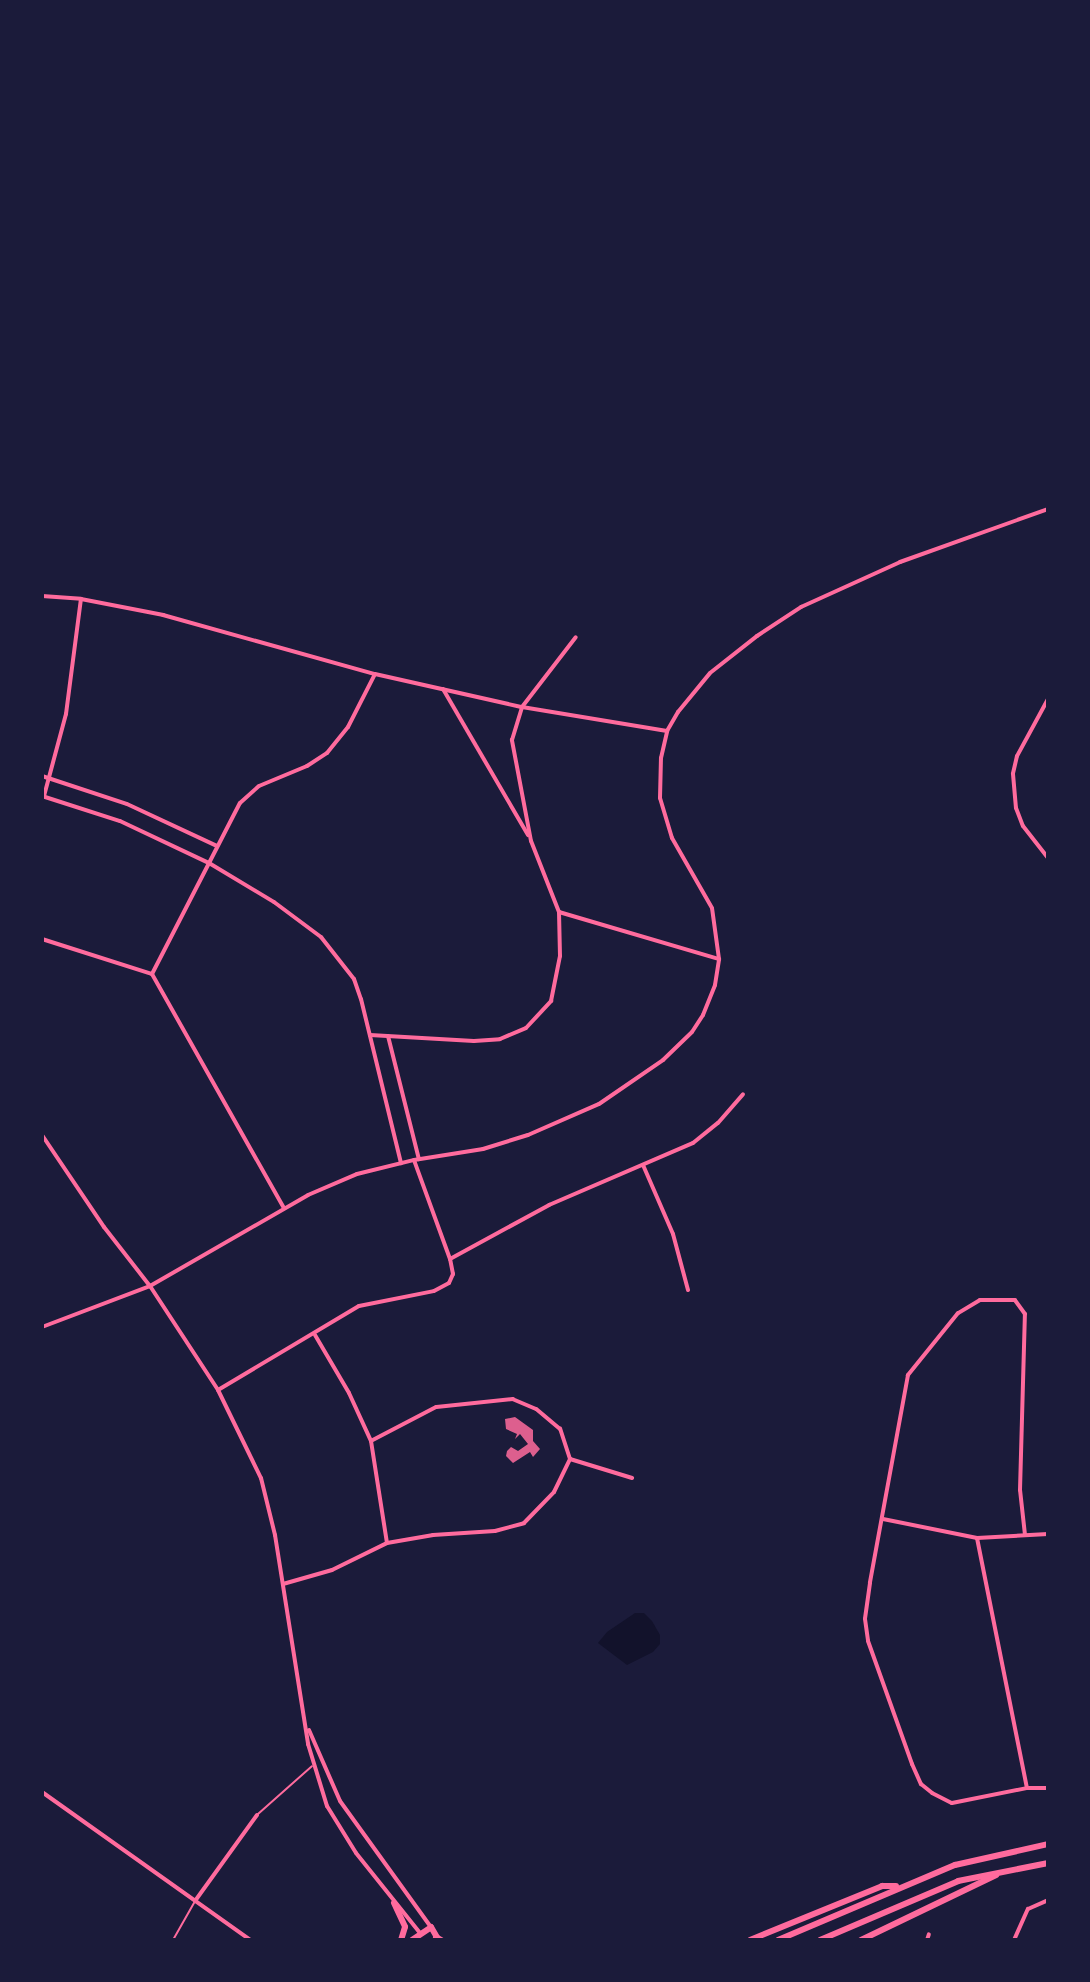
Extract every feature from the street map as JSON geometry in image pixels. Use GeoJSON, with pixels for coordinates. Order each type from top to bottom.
{"type":"FeatureCollection","features":[{"type":"Feature","properties":{"kind":"main road"},"geometry":{"type":"LineString","coordinates":[[778,1940],[900,1887],[991,1854],[1048,1844]]}},
{"type":"Feature","properties":{"kind":"main road"},"geometry":{"type":"LineString","coordinates":[[820,1940],[949,1885],[1048,1863]]}},
{"type":"Feature","properties":{"kind":"main road"},"geometry":{"type":"LineString","coordinates":[[861,1940],[1003,1871]]}},
{"type":"Feature","properties":{"kind":"main road"},"geometry":{"type":"LineString","coordinates":[[750,1940],[882,1886],[900,1887]]}},
{"type":"Feature","properties":{"kind":"main road"},"geometry":{"type":"LineString","coordinates":[[394,1903],[405,1927],[401,1940]]}},
{"type":"Feature","properties":{"kind":"main road"},"geometry":{"type":"LineString","coordinates":[[412,1940],[423,1937],[431,1927],[437,1939]]}},
{"type":"Feature","properties":{"kind":"street"},"geometry":{"type":"LineString","coordinates":[[42,1327],[150,1286],[284,1208],[357,1174],[483,1149],[572,1117],[633,1082],[671,1054],[692,1032],[710,1001],[719,959],[712,908],[672,838],[660,798],[661,758],[667,731],[694,689],[757,636],[801,607],[900,562],[1048,509]]}},
{"type":"Feature","properties":{"kind":"street"},"geometry":{"type":"LineString","coordinates":[[42,596],[81,599],[163,615],[375,674],[522,707],[667,731]]}},
{"type":"Feature","properties":{"kind":"street"},"geometry":{"type":"LineString","coordinates":[[81,599],[66,714],[43,797],[120,821],[209,863],[274,902],[321,937],[354,979],[401,1163]]}},
{"type":"Feature","properties":{"kind":"street"},"geometry":{"type":"LineString","coordinates":[[531,841],[512,750],[513,731],[522,707],[576,637]]}},
{"type":"Feature","properties":{"kind":"street"},"geometry":{"type":"LineString","coordinates":[[152,974],[246,796],[259,786],[307,766],[327,753],[348,727],[375,674]]}},
{"type":"Feature","properties":{"kind":"street"},"geometry":{"type":"LineString","coordinates":[[370,1035],[474,1041],[500,1039],[526,1028],[551,1001],[557,981],[559,912],[531,841],[443,689]]}},
{"type":"Feature","properties":{"kind":"street"},"geometry":{"type":"LineString","coordinates":[[1048,699],[1017,756],[1013,774],[1016,808],[1023,826],[1048,858]]}},
{"type":"Feature","properties":{"kind":"street"},"geometry":{"type":"LineString","coordinates":[[42,776],[127,804],[217,846]]}},
{"type":"Feature","properties":{"kind":"street"},"geometry":{"type":"LineString","coordinates":[[559,912],[719,959]]}},
{"type":"Feature","properties":{"kind":"street"},"geometry":{"type":"LineString","coordinates":[[42,939],[152,974],[284,1208]]}},
{"type":"Feature","properties":{"kind":"street"},"geometry":{"type":"LineString","coordinates":[[218,1390],[366,1304],[443,1288],[453,1274],[416,1160],[388,1036]]}},
{"type":"Feature","properties":{"kind":"street"},"geometry":{"type":"LineString","coordinates":[[450,1259],[549,1205],[705,1135],[743,1094]]}},
{"type":"Feature","properties":{"kind":"street"},"geometry":{"type":"LineString","coordinates":[[42,1135],[104,1227],[150,1286],[218,1390],[261,1478],[283,1584],[312,1766],[337,1825],[423,1937]]}},
{"type":"Feature","properties":{"kind":"street"},"geometry":{"type":"LineString","coordinates":[[643,1165],[673,1234],[688,1290]]}},
{"type":"Feature","properties":{"kind":"street"},"geometry":{"type":"LineString","coordinates":[[1025,1535],[1020,1490],[1025,1314],[1022,1305],[1011,1299],[980,1300],[965,1307],[911,1368],[865,1619],[868,1641],[921,1784],[942,1801],[952,1803],[1027,1788],[1048,1788]]}},
{"type":"Feature","properties":{"kind":"street"},"geometry":{"type":"LineString","coordinates":[[315,1335],[371,1441],[387,1543]]}},
{"type":"Feature","properties":{"kind":"street"},"geometry":{"type":"LineString","coordinates":[[283,1584],[332,1570],[387,1543],[433,1535],[495,1531],[524,1523],[554,1492],[570,1459],[560,1429],[536,1409],[513,1399],[445,1404],[371,1441]]}},
{"type":"Feature","properties":{"kind":"street"},"geometry":{"type":"LineString","coordinates":[[570,1459],[632,1478]]}},
{"type":"Feature","properties":{"kind":"street"},"geometry":{"type":"LineString","coordinates":[[883,1519],[977,1538],[1048,1534]]}},
{"type":"Feature","properties":{"kind":"street"},"geometry":{"type":"LineString","coordinates":[[977,1538],[1027,1788]]}},
{"type":"Feature","properties":{"kind":"street"},"geometry":{"type":"LineString","coordinates":[[307,1724],[325,1773],[346,1810],[431,1927]]}},
{"type":"Feature","properties":{"kind":"street"},"geometry":{"type":"LineString","coordinates":[[42,1792],[250,1940]]}},
{"type":"Feature","properties":{"kind":"street"},"geometry":{"type":"LineString","coordinates":[[195,1901],[257,1815]]}},
{"type":"Feature","properties":{"kind":"street"},"geometry":{"type":"LineString","coordinates":[[1014,1940],[1028,1909],[1048,1900]]}},
{"type":"Feature","properties":{"kind":"lane"},"geometry":{"type":"LineString","coordinates":[[257,1815],[312,1766]]}},
{"type":"Feature","properties":{"kind":"lane"},"geometry":{"type":"LineString","coordinates":[[173,1940],[195,1901]]}},
{"type":"Feature","properties":{"kind":"shaded area"},"geometry":{"type":"Polygon","coordinates":[[[635,1613],[644,1613],[652,1621],[660,1635],[660,1644],[653,1652],[627,1665],[598,1643],[607,1632],[635,1613]]]}},
{"type":"Feature","properties":{"kind":"building"},"geometry":{"type":"Polygon","coordinates":[[[515,1417],[533,1430],[533,1441],[540,1449],[533,1457],[530,1452],[513,1463],[506,1456],[507,1451],[511,1447],[518,1451],[528,1444],[520,1434],[515,1439],[517,1434],[506,1429],[505,1419],[515,1417]]]}}]}
